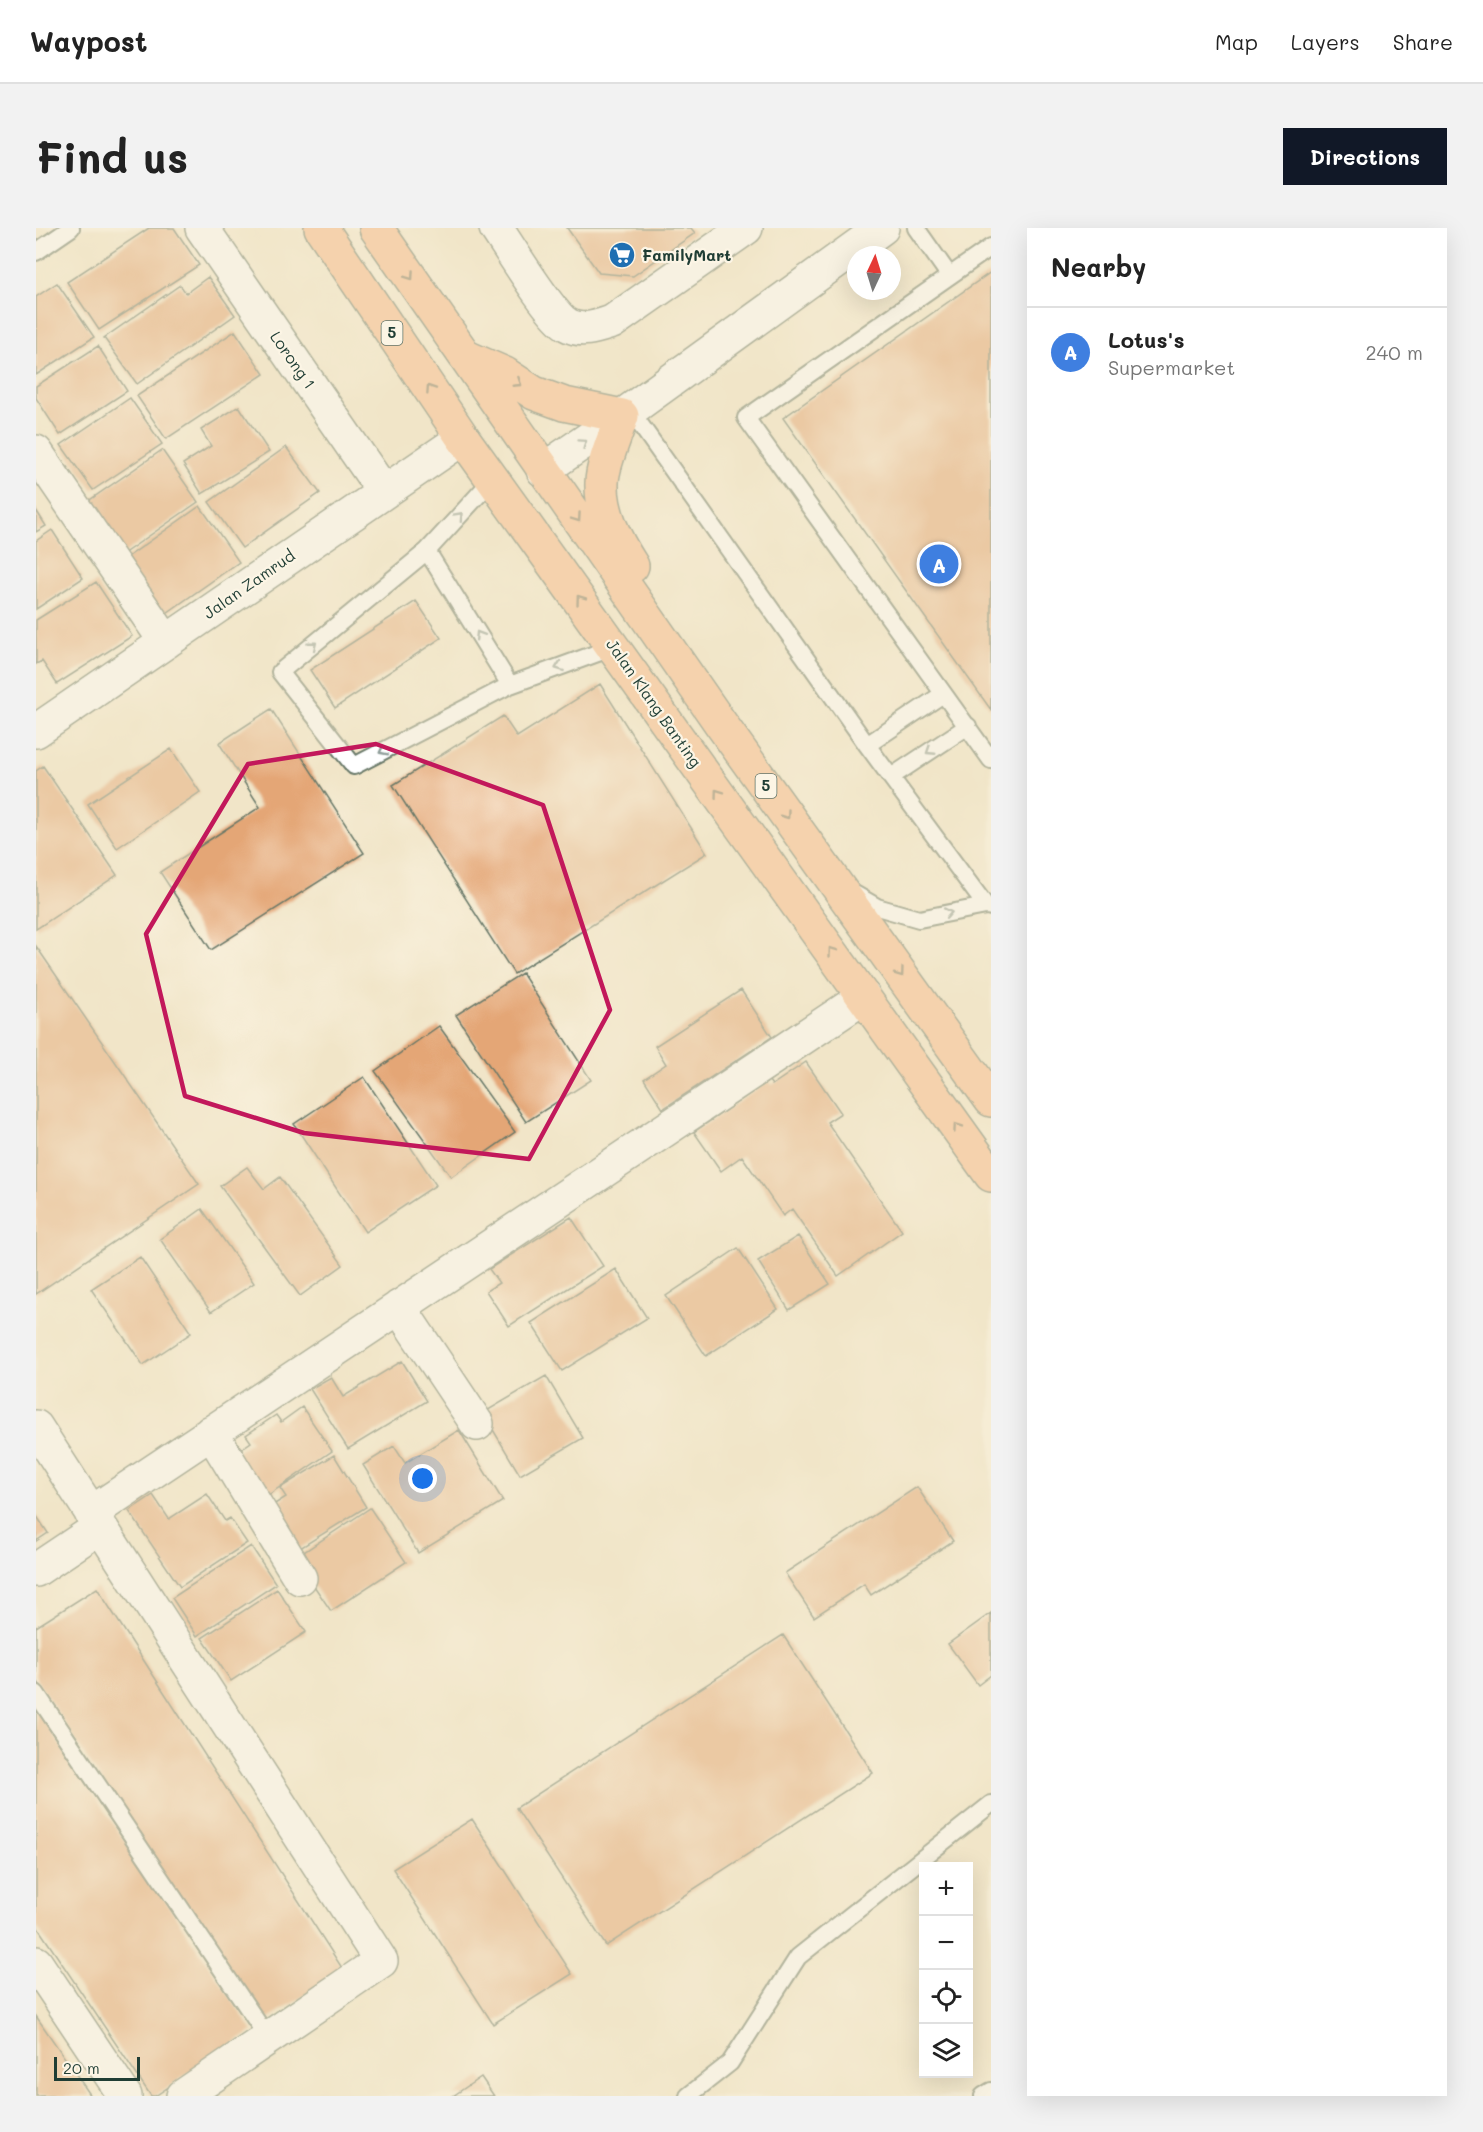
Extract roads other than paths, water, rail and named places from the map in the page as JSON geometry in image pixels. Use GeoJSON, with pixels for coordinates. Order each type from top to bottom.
{"type":"FeatureCollection","features":[{"type":"Feature","properties":{"kind":"highway","name":"Jalan Klang Banting"},"geometry":{"type":"LineString","coordinates":[[321,228],[463,438],[991,1175]]}},
{"type":"Feature","properties":{"kind":"highway","name":"5"},"geometry":{"type":"LineString","coordinates":[[376,228],[721,724],[991,1100]]}},
{"type":"Feature","properties":{"kind":"highway"},"geometry":{"type":"LineString","coordinates":[[466,357],[505,374],[534,393],[564,404],[626,413],[611,448],[602,483],[607,518],[620,547],[699,668],[721,724]]}},
{"type":"Feature","properties":{"kind":"highway"},"geometry":{"type":"LineString","coordinates":[[531,531],[528,498],[543,471]]}},
{"type":"Feature","properties":{"kind":"street","name":"Lorong 1"},"geometry":{"type":"LineString","coordinates":[[202,228],[384,492]]}},
{"type":"Feature","properties":{"kind":"street"},"geometry":{"type":"LineString","coordinates":[[496,228],[554,311],[568,326],[591,329],[612,322],[726,234]]}},
{"type":"Feature","properties":{"kind":"street"},"geometry":{"type":"LineString","coordinates":[[543,471],[882,228]]}},
{"type":"Feature","properties":{"kind":"street","name":"Jalan Zamrud"},"geometry":{"type":"LineString","coordinates":[[36,731],[463,438]]}},
{"type":"Feature","properties":{"kind":"street"},"geometry":{"type":"LineString","coordinates":[[36,452],[166,642]]}},
{"type":"Feature","properties":{"kind":"street"},"geometry":{"type":"LineString","coordinates":[[36,1570],[96,1520],[211,1432],[864,997]]}},
{"type":"Feature","properties":{"kind":"street"},"geometry":{"type":"LineString","coordinates":[[399,1307],[477,1424]]}},
{"type":"Feature","properties":{"kind":"street"},"geometry":{"type":"LineString","coordinates":[[36,1427],[381,1961],[183,2096]]}},
{"type":"Feature","properties":{"kind":"street"},"geometry":{"type":"LineString","coordinates":[[211,1432],[300,1578]]}},
{"type":"Feature","properties":{"kind":"street"},"geometry":{"type":"LineString","coordinates":[[36,1963],[125,2096]]}},
{"type":"Feature","properties":{"kind":"lane"},"geometry":{"type":"LineString","coordinates":[[36,252],[71,228]]}},
{"type":"Feature","properties":{"kind":"lane"},"geometry":{"type":"LineString","coordinates":[[916,228],[949,275]]}},
{"type":"Feature","properties":{"kind":"lane"},"geometry":{"type":"LineString","coordinates":[[991,247],[746,418],[991,760]]}},
{"type":"Feature","properties":{"kind":"lane"},"geometry":{"type":"LineString","coordinates":[[626,413],[867,745],[988,906],[919,919],[877,907],[835,883]]}},
{"type":"Feature","properties":{"kind":"lane"},"geometry":{"type":"LineString","coordinates":[[493,479],[427,551],[280,672],[354,766],[510,685],[614,647]]}},
{"type":"Feature","properties":{"kind":"lane"},"geometry":{"type":"LineString","coordinates":[[427,551],[510,685]]}},
{"type":"Feature","properties":{"kind":"lane"},"geometry":{"type":"LineString","coordinates":[[867,745],[943,694]]}},
{"type":"Feature","properties":{"kind":"lane"},"geometry":{"type":"LineString","coordinates":[[891,777],[968,726]]}},
{"type":"Feature","properties":{"kind":"lane"},"geometry":{"type":"LineString","coordinates":[[36,1693],[268,2038]]}},
{"type":"Feature","properties":{"kind":"lane"},"geometry":{"type":"LineString","coordinates":[[688,2096],[730,2063],[798,1957],[991,1804]]}},
{"type":"Feature","properties":{"kind":"lane"},"geometry":{"type":"LineString","coordinates":[[983,2096],[991,2091]]}},
{"type":"Feature","properties":{"kind":"place","name":"FamilyMart"},"geometry":{"type":"Point","coordinates":[622,255]}},
{"type":"Feature","properties":{"kind":"place","name":"Lotus's"},"geometry":{"type":"Point","coordinates":[939,564]}}]}
